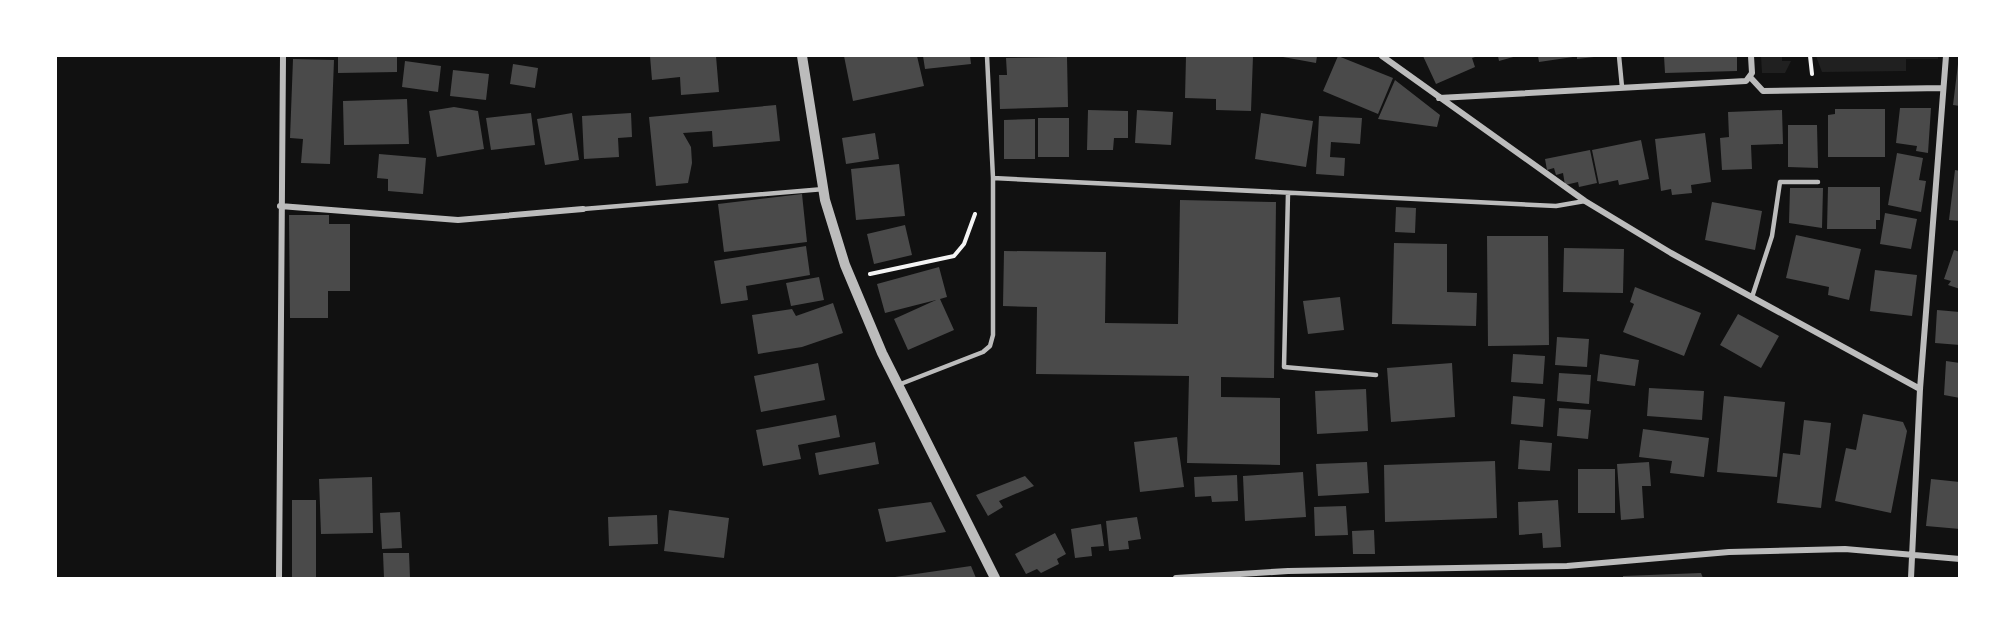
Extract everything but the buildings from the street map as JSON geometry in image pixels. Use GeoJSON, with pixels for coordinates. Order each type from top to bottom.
{"type":"FeatureCollection","features":[{"type":"Feature","properties":{"kind":"street"},"geometry":{"type":"LineString","coordinates":[[279,579],[280,206],[283,56]]}},
{"type":"Feature","properties":{"kind":"street"},"geometry":{"type":"LineString","coordinates":[[802,56],[824,189],[834,231],[850,280],[898,385],[994,579]]}},
{"type":"Feature","properties":{"kind":"street"},"geometry":{"type":"LineString","coordinates":[[1382,56],[1585,201],[1752,297],[1920,389]]}},
{"type":"Feature","properties":{"kind":"street"},"geometry":{"type":"LineString","coordinates":[[1438,98],[1746,81],[1750,77],[1751,56]]}},
{"type":"Feature","properties":{"kind":"street"},"geometry":{"type":"LineString","coordinates":[[1911,579],[1920,389],[1946,56]]}},
{"type":"Feature","properties":{"kind":"street"},"geometry":{"type":"LineString","coordinates":[[1750,77],[1763,91],[1942,88]]}},
{"type":"Feature","properties":{"kind":"street"},"geometry":{"type":"LineString","coordinates":[[280,206],[458,219],[584,209]]}},
{"type":"Feature","properties":{"kind":"street"},"geometry":{"type":"LineString","coordinates":[[1176,579],[1288,571],[1567,566],[1730,552],[1845,549],[1959,559]]}},
{"type":"Feature","properties":{"kind":"lane"},"geometry":{"type":"LineString","coordinates":[[898,385],[983,352],[990,346],[993,335],[993,178],[987,56]]}},
{"type":"Feature","properties":{"kind":"lane"},"geometry":{"type":"LineString","coordinates":[[1618,56],[1622,87]]}},
{"type":"Feature","properties":{"kind":"lane"},"geometry":{"type":"LineString","coordinates":[[993,178],[1556,206],[1585,201]]}},
{"type":"Feature","properties":{"kind":"lane"},"geometry":{"type":"LineString","coordinates":[[1752,297],[1772,236],[1779,183],[1818,182]]}},
{"type":"Feature","properties":{"kind":"lane"},"geometry":{"type":"LineString","coordinates":[[584,209],[824,189]]}},
{"type":"Feature","properties":{"kind":"lane"},"geometry":{"type":"LineString","coordinates":[[1288,193],[1284,367],[1376,375]]}},
{"type":"Feature","properties":{"kind":"path"},"geometry":{"type":"LineString","coordinates":[[1810,56],[1814,77]]}},
{"type":"Feature","properties":{"kind":"path"},"geometry":{"type":"LineString","coordinates":[[850,280],[881,270],[954,256],[964,244],[977,211]]}},
{"type":"Feature","properties":{"kind":"shaded area"},"geometry":{"type":"Polygon","coordinates":[[[1761,56],[1782,56],[1782,61],[1791,61],[1785,73],[1762,73],[1761,56]]]}},
{"type":"Feature","properties":{"kind":"shaded area"},"geometry":{"type":"Polygon","coordinates":[[[1816,56],[1938,56],[1938,59],[1906,59],[1906,71],[1822,72],[1816,56]]]}}]}
